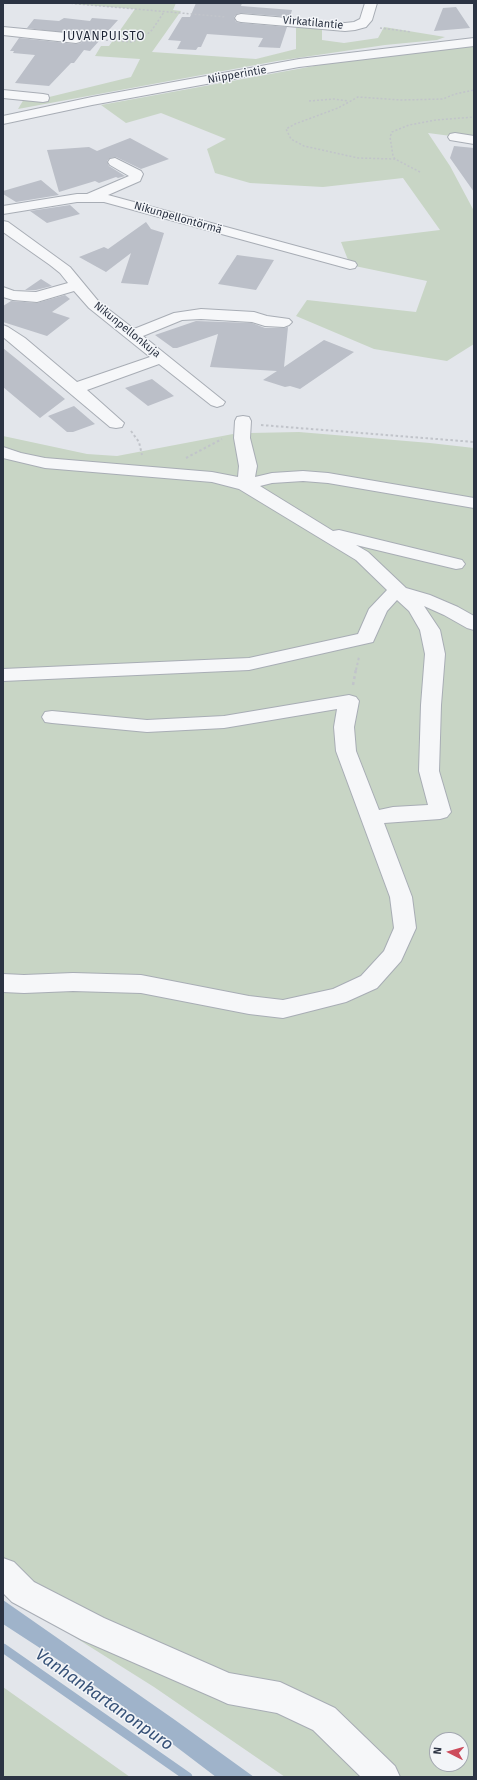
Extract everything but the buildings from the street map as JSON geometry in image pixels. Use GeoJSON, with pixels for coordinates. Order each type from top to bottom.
{"type":"FeatureCollection","features":[{"type":"Feature","properties":{"kind":"street","name":"Virkatilantie"},"geometry":{"type":"LineString","coordinates":[[241,18],[345,26],[368,26],[366,20],[371,3]]}},
{"type":"Feature","properties":{"kind":"street"},"geometry":{"type":"LineString","coordinates":[[3,31],[76,39]]}},
{"type":"Feature","properties":{"kind":"street","name":"Niipperintie"},"geometry":{"type":"LineString","coordinates":[[3,120],[92,101],[299,63],[372,53],[474,42]]}},
{"type":"Feature","properties":{"kind":"street"},"geometry":{"type":"LineString","coordinates":[[3,94],[42,98]]}},
{"type":"Feature","properties":{"kind":"street"},"geometry":{"type":"LineString","coordinates":[[455,137],[474,140]]}},
{"type":"Feature","properties":{"kind":"street"},"geometry":{"type":"LineString","coordinates":[[91,197],[135,178],[136,174],[115,162]]}},
{"type":"Feature","properties":{"kind":"street","name":"Nikunpellontörmä"},"geometry":{"type":"LineString","coordinates":[[3,210],[52,201],[91,197],[104,198],[350,265]]}},
{"type":"Feature","properties":{"kind":"street","name":"Nikunpellonkuja"},"geometry":{"type":"LineString","coordinates":[[3,225],[65,270],[94,305],[217,402]]}},
{"type":"Feature","properties":{"kind":"street"},"geometry":{"type":"LineString","coordinates":[[3,292],[13,295],[36,297],[78,285]]}},
{"type":"Feature","properties":{"kind":"street"},"geometry":{"type":"LineString","coordinates":[[131,335],[179,316],[201,314],[254,316],[265,321],[284,322]]}},
{"type":"Feature","properties":{"kind":"street"},"geometry":{"type":"LineString","coordinates":[[3,330],[19,341],[116,423]]}},
{"type":"Feature","properties":{"kind":"street"},"geometry":{"type":"LineString","coordinates":[[76,388],[161,358]]}},
{"type":"Feature","properties":{"kind":"street"},"geometry":{"type":"LineString","coordinates":[[242,425],[242,438],[248,466],[245,485]]}},
{"type":"Feature","properties":{"kind":"street"},"geometry":{"type":"LineString","coordinates":[[3,452],[16,457],[46,463],[212,477],[230,480],[245,485],[322,531],[362,556],[383,575],[396,590],[416,608],[430,630],[435,654],[431,706],[430,771],[440,812],[393,814],[372,818]]}},
{"type":"Feature","properties":{"kind":"street"},"geometry":{"type":"LineString","coordinates":[[245,485],[272,478],[303,476],[328,478],[474,503]]}},
{"type":"Feature","properties":{"kind":"street"},"geometry":{"type":"LineString","coordinates":[[322,531],[456,564]]}},
{"type":"Feature","properties":{"kind":"street"},"geometry":{"type":"LineString","coordinates":[[396,590],[430,602],[474,624]]}},
{"type":"Feature","properties":{"kind":"street"},"geometry":{"type":"LineString","coordinates":[[3,675],[123,668],[249,664],[366,638],[378,609],[396,590]]}},
{"type":"Feature","properties":{"kind":"street"},"geometry":{"type":"LineString","coordinates":[[3,983],[24,984],[73,982],[141,984],[249,1005],[283,1009],[344,994],[369,982],[393,955],[405,928],[401,898],[346,751],[344,727],[350,701],[224,722],[147,726],[52,717]]}},
{"type":"Feature","properties":{"kind":"street"},"geometry":{"type":"LineString","coordinates":[[3,1572],[23,1592],[93,1630],[228,1688],[280,1698],[324,1719],[384,1777]]}},
{"type":"Feature","properties":{"kind":"path"},"geometry":{"type":"LineString","coordinates":[[67,3],[241,18]]}},
{"type":"Feature","properties":{"kind":"path"},"geometry":{"type":"LineString","coordinates":[[76,39],[132,42],[144,37],[152,30],[165,12]]}},
{"type":"Feature","properties":{"kind":"path"},"geometry":{"type":"LineString","coordinates":[[420,172],[395,159],[358,158],[304,146],[291,139],[286,129],[295,124],[322,115],[358,97],[401,100],[443,99],[455,94],[474,90]]}},
{"type":"Feature","properties":{"kind":"path"},"geometry":{"type":"LineString","coordinates":[[309,101],[334,99],[349,101]]}},
{"type":"Feature","properties":{"kind":"path"},"geometry":{"type":"LineString","coordinates":[[395,159],[393,156],[390,137],[392,132],[409,125],[436,120],[474,117]]}},
{"type":"Feature","properties":{"kind":"path"},"geometry":{"type":"LineString","coordinates":[[116,423],[131,432],[139,442],[151,472],[242,425],[256,424],[306,430],[474,442]]}},
{"type":"Feature","properties":{"kind":"path"},"geometry":{"type":"LineString","coordinates":[[350,701],[358,660],[366,638]]}},
{"type":"Feature","properties":{"kind":"green space"},"geometry":{"type":"Polygon","coordinates":[[[61,3],[176,3],[173,10],[181,11],[152,52],[256,59],[296,49],[296,24],[322,26],[322,40],[344,43],[378,38],[384,27],[445,37],[437,40],[385,45],[277,61],[18,109],[24,99],[41,99],[131,77],[140,59],[95,56],[101,46],[109,46],[135,9],[61,3]]]}},
{"type":"Feature","properties":{"kind":"green space"},"geometry":{"type":"Polygon","coordinates":[[[474,46],[474,139],[428,133],[450,166],[474,211],[474,344],[447,361],[374,349],[296,316],[307,300],[416,312],[427,281],[350,265],[341,242],[440,230],[403,178],[323,187],[250,183],[215,173],[207,149],[226,139],[161,113],[126,123],[101,105],[325,64],[474,46]]]}},
{"type":"Feature","properties":{"kind":"green space"},"geometry":{"type":"Polygon","coordinates":[[[299,432],[474,448],[474,1777],[285,1777],[154,1687],[3,1592],[3,436],[87,454],[117,456],[233,434],[251,459],[250,433],[299,432]]]}},
{"type":"Feature","properties":{"kind":"green space"},"geometry":{"type":"Polygon","coordinates":[[[3,1687],[130,1777],[3,1777],[3,1687]]]}},
{"type":"Feature","properties":{"kind":"water"},"geometry":{"type":"Polygon","coordinates":[[[3,1600],[254,1777],[216,1777],[66,1665],[3,1624],[3,1600]]]}},
{"type":"Feature","properties":{"kind":"waterway","name":"Vanhankartanonpuro"},"geometry":{"type":"LineString","coordinates":[[3,1648],[188,1777]]}},
{"type":"Feature","properties":{"kind":"district","name":"JUVANPUISTO"},"geometry":{"type":"Point","coordinates":[104,37]}}]}
